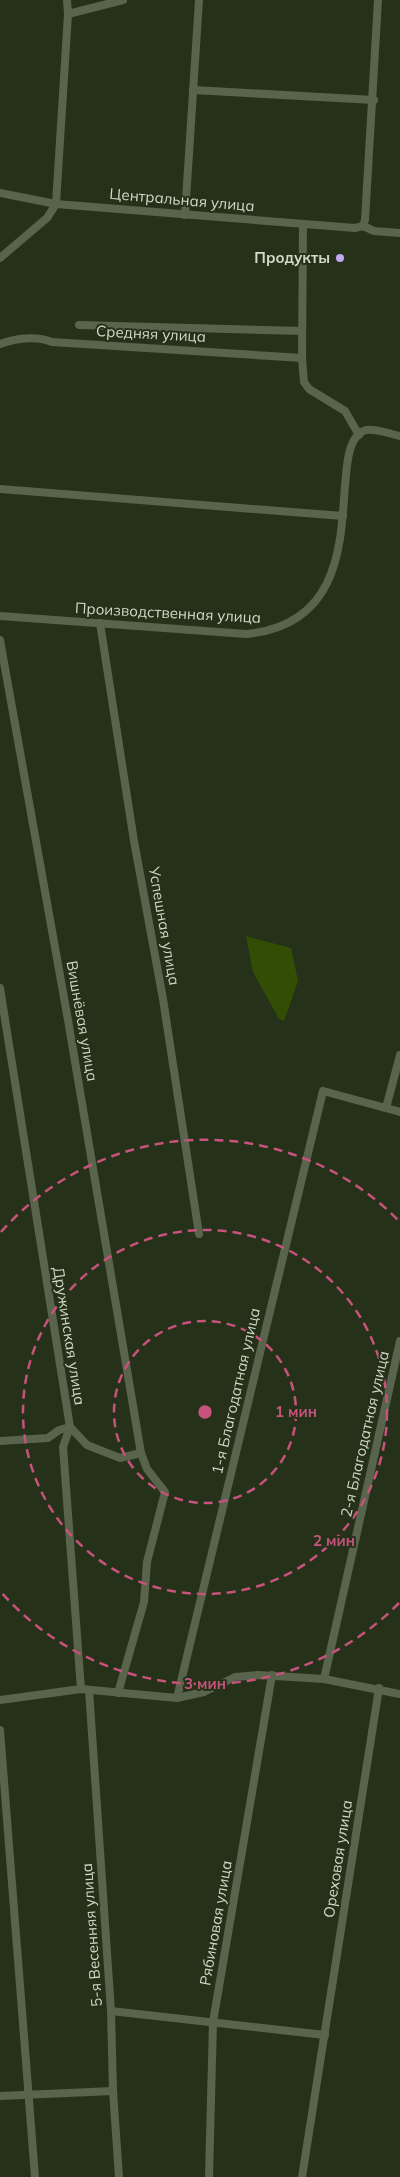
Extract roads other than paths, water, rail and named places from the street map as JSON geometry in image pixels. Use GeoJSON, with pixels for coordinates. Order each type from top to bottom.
{"type":"FeatureCollection","features":[{"type":"Feature","properties":{"kind":"street"},"geometry":{"type":"LineString","coordinates":[[0,258],[46,218],[56,204],[68,14],[67,0]]}},
{"type":"Feature","properties":{"kind":"street"},"geometry":{"type":"LineString","coordinates":[[68,14],[123,0]]}},
{"type":"Feature","properties":{"kind":"street"},"geometry":{"type":"LineString","coordinates":[[185,215],[200,0]]}},
{"type":"Feature","properties":{"kind":"street"},"geometry":{"type":"LineString","coordinates":[[362,226],[365,220],[374,100],[378,0]]}},
{"type":"Feature","properties":{"kind":"street"},"geometry":{"type":"LineString","coordinates":[[193,90],[374,100]]}},
{"type":"Feature","properties":{"kind":"street","name":"Центральная улица"},"geometry":{"type":"LineString","coordinates":[[0,193],[56,204],[355,228],[362,226],[374,231],[400,233]]}},
{"type":"Feature","properties":{"kind":"street"},"geometry":{"type":"LineString","coordinates":[[304,224],[302,331],[304,382],[309,389],[345,412],[359,435],[366,430],[375,430],[400,436]]}},
{"type":"Feature","properties":{"kind":"street"},"geometry":{"type":"LineString","coordinates":[[79,325],[302,331]]}},
{"type":"Feature","properties":{"kind":"street","name":"Средняя улица"},"geometry":{"type":"LineString","coordinates":[[0,344],[13,339],[45,339],[52,342],[302,358]]}},
{"type":"Feature","properties":{"kind":"street","name":"Производственная улица"},"geometry":{"type":"LineString","coordinates":[[0,616],[246,634],[269,632],[289,624],[310,608],[322,594],[330,578],[343,516],[349,452],[352,442],[359,435]]}},
{"type":"Feature","properties":{"kind":"street"},"geometry":{"type":"LineString","coordinates":[[0,489],[343,516]]}},
{"type":"Feature","properties":{"kind":"street","name":"Успешная улица"},"geometry":{"type":"LineString","coordinates":[[100,623],[134,841],[163,999],[199,1234]]}},
{"type":"Feature","properties":{"kind":"street","name":"Вишнёвая улица"},"geometry":{"type":"LineString","coordinates":[[0,640],[68,1020],[141,1453],[146,1470],[165,1492],[147,1562],[144,1602],[118,1693]]}},
{"type":"Feature","properties":{"kind":"street","name":"Дружинская улица"},"geometry":{"type":"LineString","coordinates":[[0,988],[70,1427],[64,1447],[85,1690]]}},
{"type":"Feature","properties":{"kind":"street"},"geometry":{"type":"LineString","coordinates":[[400,1054],[386,1108],[400,1112]]}},
{"type":"Feature","properties":{"kind":"street","name":"1-я Благодатная улица"},"geometry":{"type":"LineString","coordinates":[[177,1698],[323,1091],[386,1108]]}},
{"type":"Feature","properties":{"kind":"street","name":"2-я Благодатная улица"},"geometry":{"type":"LineString","coordinates":[[324,1679],[400,1341]]}},
{"type":"Feature","properties":{"kind":"street"},"geometry":{"type":"LineString","coordinates":[[0,1441],[48,1438],[59,1430],[70,1427],[87,1444],[120,1458],[141,1453]]}},
{"type":"Feature","properties":{"kind":"street"},"geometry":{"type":"LineString","coordinates":[[0,1700],[85,1690],[177,1698],[204,1692],[235,1677],[272,1675],[324,1679],[379,1688],[400,1694]]}},
{"type":"Feature","properties":{"kind":"street","name":"Рябиновая улица"},"geometry":{"type":"LineString","coordinates":[[209,2177],[213,2022],[272,1675]]}},
{"type":"Feature","properties":{"kind":"street","name":"Ореховая улица"},"geometry":{"type":"LineString","coordinates":[[302,2177],[379,1688]]}},
{"type":"Feature","properties":{"kind":"street","name":"5-я Весенняя улица"},"geometry":{"type":"LineString","coordinates":[[85,1690],[111,2011],[113,2091],[119,2177]]}},
{"type":"Feature","properties":{"kind":"street"},"geometry":{"type":"LineString","coordinates":[[0,1730],[35,2177]]}},
{"type":"Feature","properties":{"kind":"street"},"geometry":{"type":"LineString","coordinates":[[111,2011],[324,2035]]}},
{"type":"Feature","properties":{"kind":"street"},"geometry":{"type":"LineString","coordinates":[[0,2096],[113,2091]]}},
{"type":"Feature","properties":{"kind":"place","name":"Продукты"},"geometry":{"type":"Point","coordinates":[340,258]}}]}
